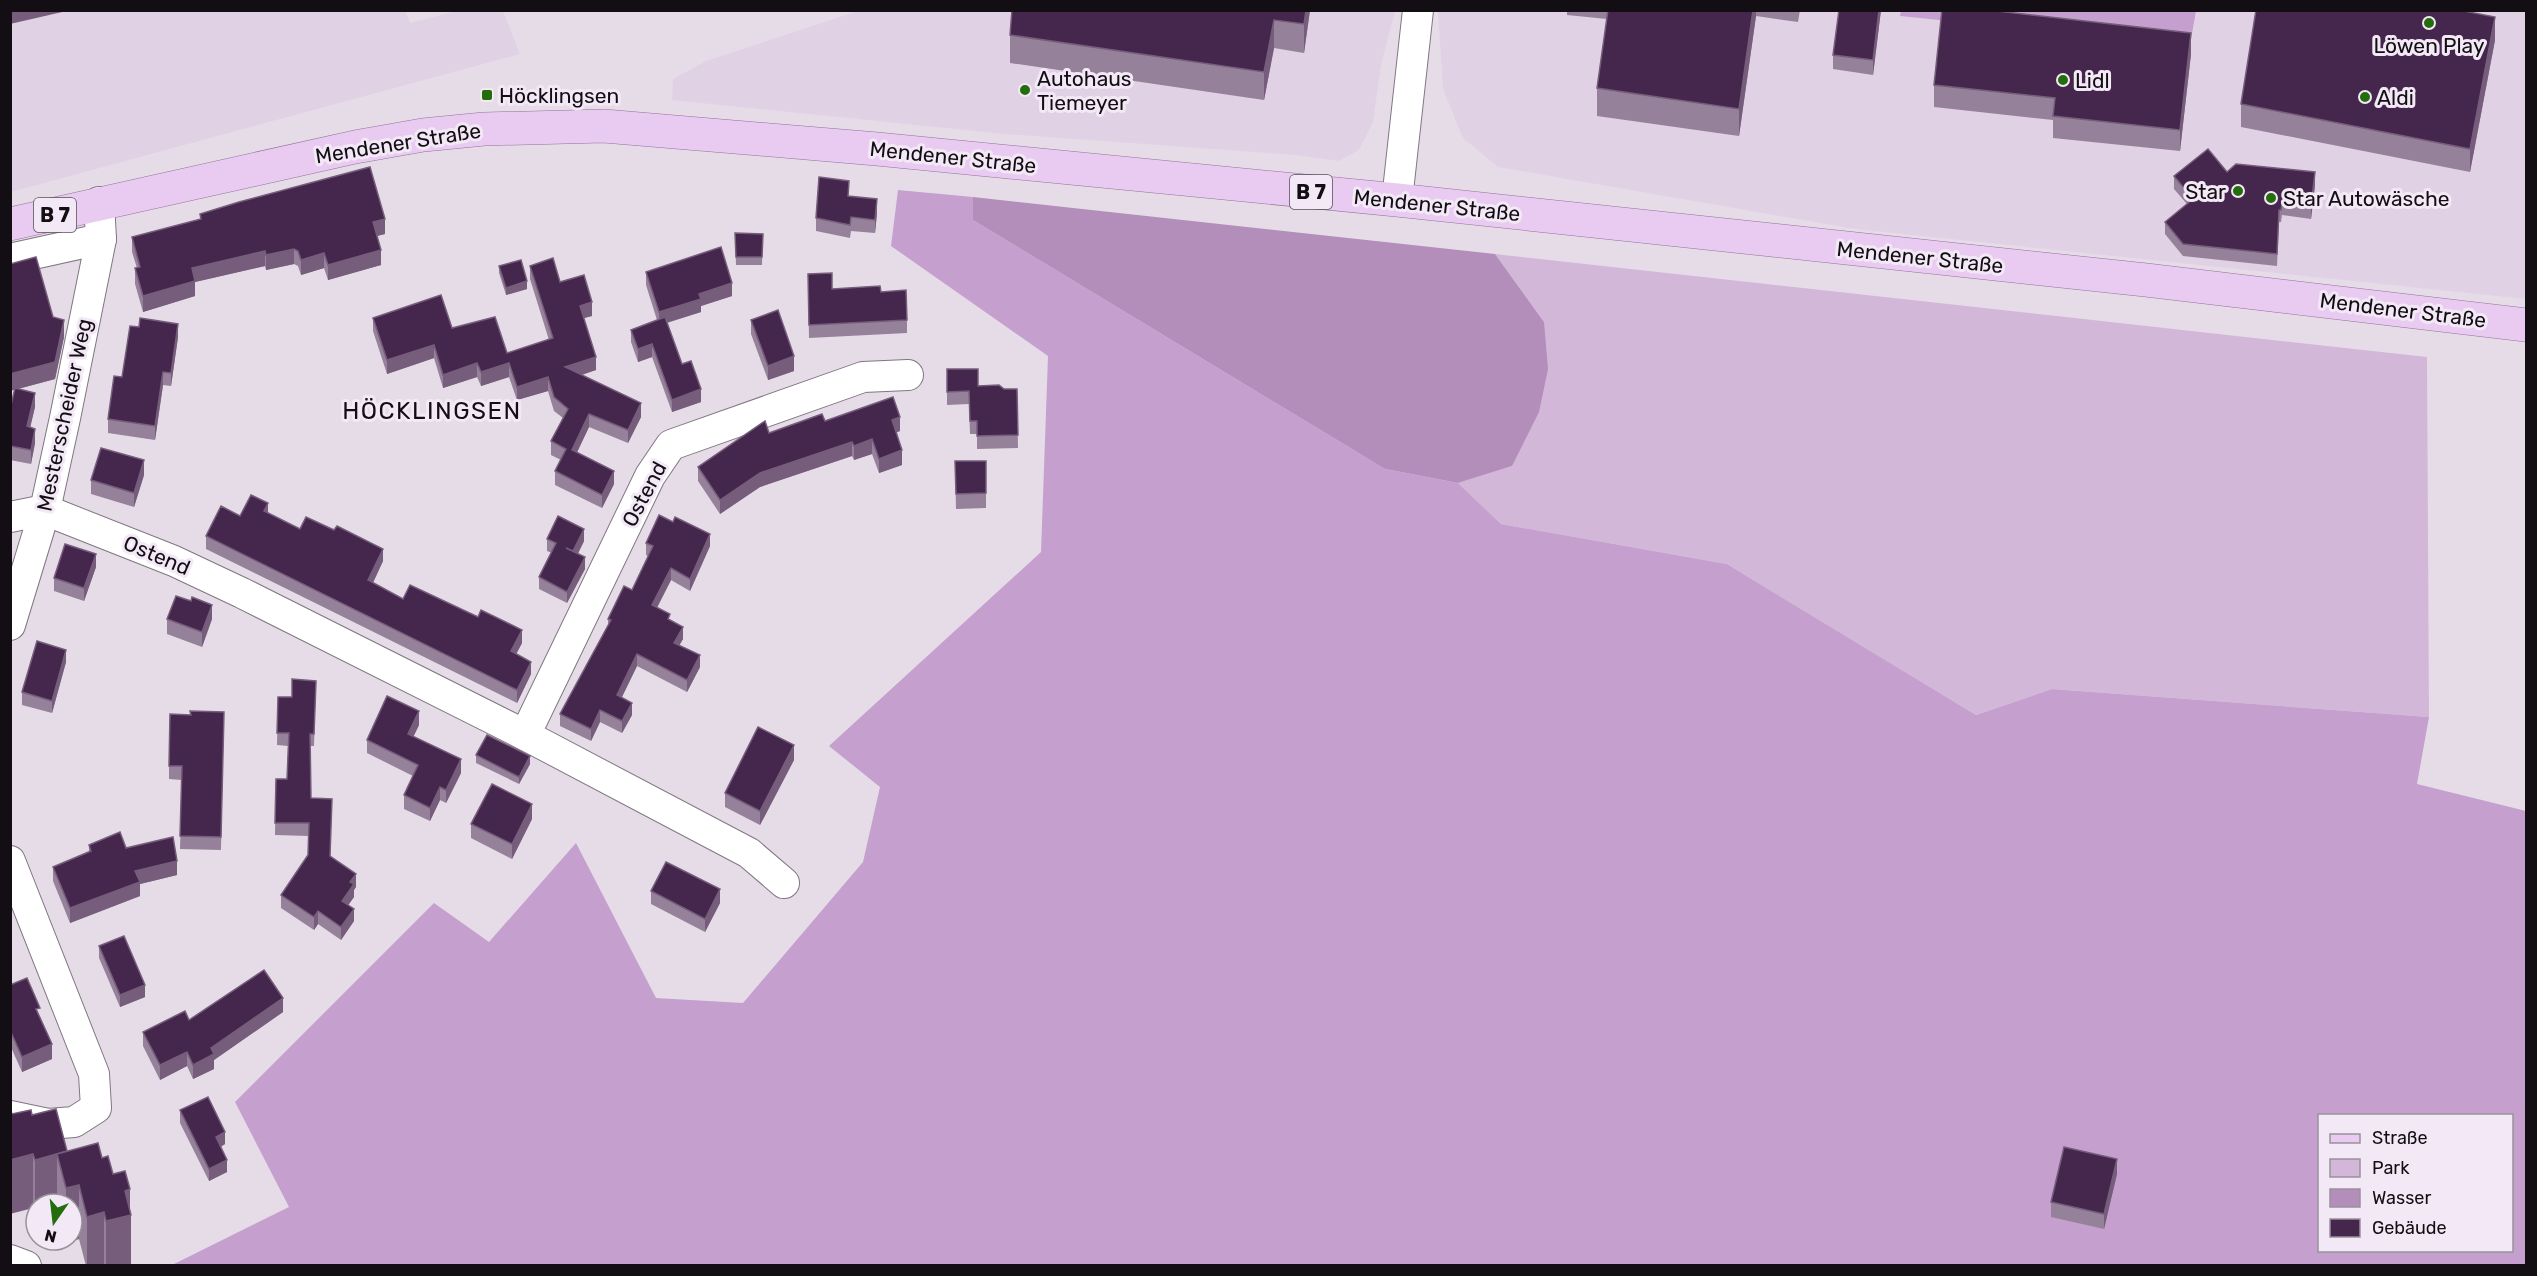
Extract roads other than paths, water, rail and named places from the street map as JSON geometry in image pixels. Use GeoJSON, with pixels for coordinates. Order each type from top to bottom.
{"type":"FeatureCollection","features":[{"type":"Feature","properties":{"kind":"main road","name":"Mendener Straße"},"geometry":{"type":"LineString","coordinates":[[10,224],[99,202],[355,147],[423,135],[484,129],[604,126],[889,150],[1397,200],[2146,280],[2526,325]]}},
{"type":"Feature","properties":{"kind":"main road","name":"Mendener Straße"},"geometry":{"type":"LineString","coordinates":[[10,229],[99,202]]}},
{"type":"Feature","properties":{"kind":"street"},"geometry":{"type":"LineString","coordinates":[[1397,200],[1418,10]]}},
{"type":"Feature","properties":{"kind":"street","name":"Mesterscheider Weg"},"geometry":{"type":"LineString","coordinates":[[10,625],[45,510],[101,240],[99,202]]}},
{"type":"Feature","properties":{"kind":"street"},"geometry":{"type":"LineString","coordinates":[[10,259],[101,240]]}},
{"type":"Feature","properties":{"kind":"street","name":"Ostend"},"geometry":{"type":"LineString","coordinates":[[525,735],[650,476],[671,445],[863,377],[908,375]]}},
{"type":"Feature","properties":{"kind":"street"},"geometry":{"type":"LineString","coordinates":[[10,517],[45,510]]}},
{"type":"Feature","properties":{"kind":"street","name":"Ostend"},"geometry":{"type":"LineString","coordinates":[[45,510],[174,561],[525,735],[749,853],[784,883]]}},
{"type":"Feature","properties":{"kind":"street"},"geometry":{"type":"LineString","coordinates":[[10,861],[94,1074],[96,1108],[74,1122],[48,1124],[10,1116]]}},
{"type":"Feature","properties":{"kind":"street"},"geometry":{"type":"LineString","coordinates":[[10,1260],[26,1266]]}},
{"type":"Feature","properties":{"kind":"water"},"geometry":{"type":"Polygon","coordinates":[[[973,197],[1495,254],[1544,322],[1548,369],[1539,412],[1512,466],[1458,483],[1385,469],[973,220],[973,197]]]}},
{"type":"Feature","properties":{"kind":"place","name":"Löwen Play"},"geometry":{"type":"Point","coordinates":[2429,23]}},
{"type":"Feature","properties":{"kind":"place","name":"Lidl"},"geometry":{"type":"Point","coordinates":[2063,80]}},
{"type":"Feature","properties":{"kind":"place","name":"Autohaus Tiemeyer"},"geometry":{"type":"Point","coordinates":[1025,90]}},
{"type":"Feature","properties":{"kind":"place","name":"Höcklingsen"},"geometry":{"type":"Point","coordinates":[487,95]}},
{"type":"Feature","properties":{"kind":"place","name":"Aldi"},"geometry":{"type":"Point","coordinates":[2365,97]}},
{"type":"Feature","properties":{"kind":"place","name":"Star"},"geometry":{"type":"Point","coordinates":[2238,191]}},
{"type":"Feature","properties":{"kind":"place","name":"Star Autowäsche"},"geometry":{"type":"Point","coordinates":[2271,198]}},
{"type":"Feature","properties":{"kind":"district","name":"HÖCKLINGSEN"},"geometry":{"type":"Point","coordinates":[432,411]}}]}
